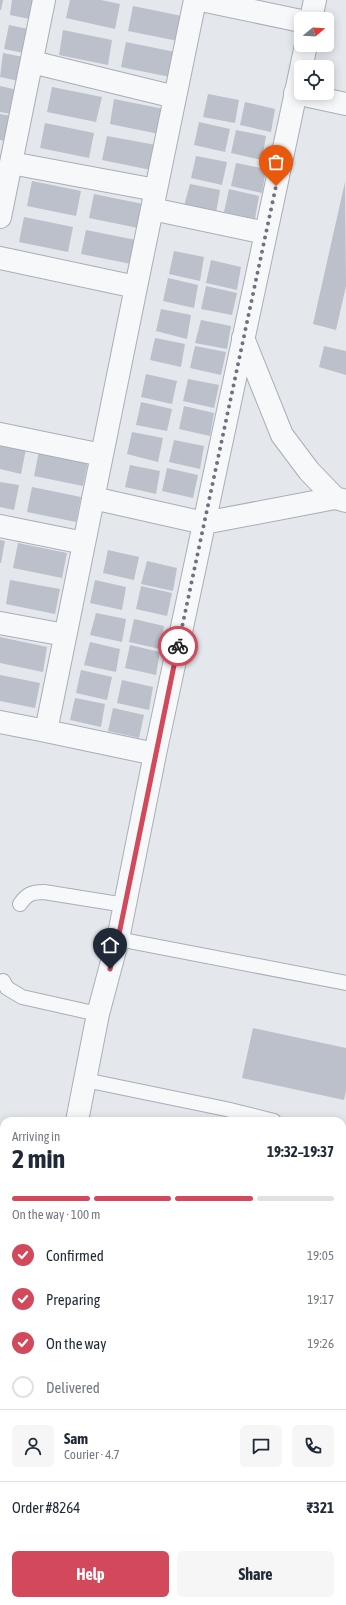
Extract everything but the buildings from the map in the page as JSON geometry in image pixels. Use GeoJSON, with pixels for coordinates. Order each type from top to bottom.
{"type":"FeatureCollection","features":[{"type":"Feature","properties":{"kind":"street"},"geometry":{"type":"LineString","coordinates":[[0,217],[9,151],[32,62],[44,0]]}},
{"type":"Feature","properties":{"kind":"street"},"geometry":{"type":"LineString","coordinates":[[46,732],[195,0]]}},
{"type":"Feature","properties":{"kind":"street"},"geometry":{"type":"LineString","coordinates":[[201,0],[294,20]]}},
{"type":"Feature","properties":{"kind":"street"},"geometry":{"type":"LineString","coordinates":[[312,12],[315,0]]}},
{"type":"Feature","properties":{"kind":"street"},"geometry":{"type":"LineString","coordinates":[[32,62],[175,97]]}},
{"type":"Feature","properties":{"kind":"street"},"geometry":{"type":"LineString","coordinates":[[78,1117],[98,1014],[118,939],[155,754],[294,98]]}},
{"type":"Feature","properties":{"kind":"street"},"geometry":{"type":"LineString","coordinates":[[327,100],[346,104]]}},
{"type":"Feature","properties":{"kind":"street"},"geometry":{"type":"LineString","coordinates":[[9,151],[154,199],[266,233]]}},
{"type":"Feature","properties":{"kind":"street"},"geometry":{"type":"LineString","coordinates":[[0,258],[136,286]]}},
{"type":"Feature","properties":{"kind":"street"},"geometry":{"type":"LineString","coordinates":[[243,338],[282,435],[309,471],[340,500]]}},
{"type":"Feature","properties":{"kind":"street"},"geometry":{"type":"LineString","coordinates":[[0,434],[102,455]]}},
{"type":"Feature","properties":{"kind":"street"},"geometry":{"type":"LineString","coordinates":[[93,498],[204,523],[340,500]]}},
{"type":"Feature","properties":{"kind":"street"},"geometry":{"type":"LineString","coordinates":[[0,526],[84,543]]}},
{"type":"Feature","properties":{"kind":"street"},"geometry":{"type":"LineString","coordinates":[[0,623],[65,635]]}},
{"type":"Feature","properties":{"kind":"street"},"geometry":{"type":"LineString","coordinates":[[0,722],[155,754]]}},
{"type":"Feature","properties":{"kind":"lane"},"geometry":{"type":"LineString","coordinates":[[20,904],[26,896],[33,892],[44,892],[125,905]]}},
{"type":"Feature","properties":{"kind":"lane"},"geometry":{"type":"LineString","coordinates":[[118,939],[346,983]]}},
{"type":"Feature","properties":{"kind":"lane"},"geometry":{"type":"LineString","coordinates":[[3,981],[7,988],[22,997],[98,1014]]}},
{"type":"Feature","properties":{"kind":"lane"},"geometry":{"type":"LineString","coordinates":[[85,1080],[258,1117]]}},
{"type":"Feature","properties":{"kind":"way so far"},"geometry":{"type":"LineString","coordinates":[[178,646],[276,186]]}},
{"type":"Feature","properties":{"kind":"route"},"geometry":{"type":"LineString","coordinates":[[110,969],[118,939],[178,646]]}}]}
